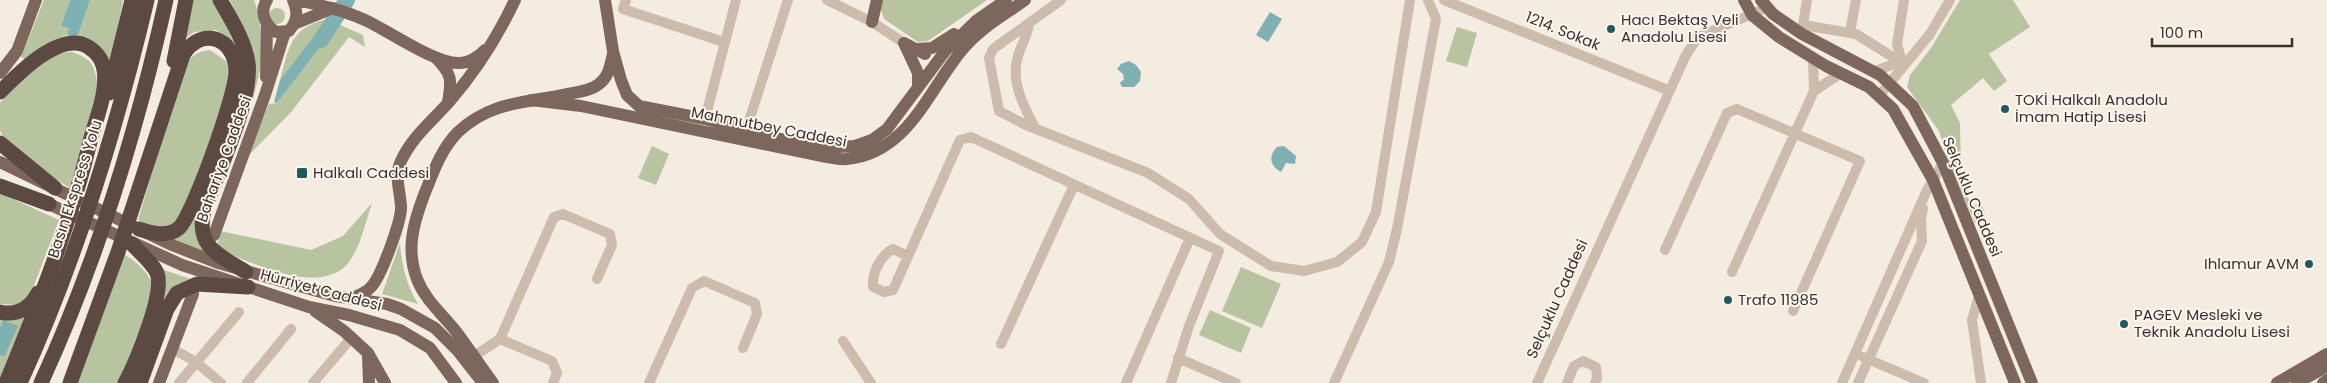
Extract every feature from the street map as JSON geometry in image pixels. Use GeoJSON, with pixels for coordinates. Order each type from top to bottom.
{"type":"FeatureCollection","features":[{"type":"Feature","properties":{"kind":"highway"},"geometry":{"type":"LineString","coordinates":[[85,166],[93,149],[132,0]]}},
{"type":"Feature","properties":{"kind":"highway","name":"Basın Ekspress Yolu"},"geometry":{"type":"LineString","coordinates":[[20,383],[49,314],[93,196],[125,88],[147,0]]}},
{"type":"Feature","properties":{"kind":"highway"},"geometry":{"type":"LineString","coordinates":[[41,383],[73,309],[111,204],[139,108],[166,0]]}},
{"type":"Feature","properties":{"kind":"highway"},"geometry":{"type":"LineString","coordinates":[[161,122],[186,0]]}},
{"type":"Feature","properties":{"kind":"highway"},"geometry":{"type":"LineString","coordinates":[[220,0],[246,52],[248,81],[240,112],[204,210],[202,225],[204,236],[214,252],[246,272]]}},
{"type":"Feature","properties":{"kind":"highway"},"geometry":{"type":"LineString","coordinates":[[70,383],[118,252],[183,54],[188,47],[208,37],[223,43],[229,48],[235,62],[236,83],[228,109],[187,215],[178,228],[170,233],[157,234],[139,229]]}},
{"type":"Feature","properties":{"kind":"highway"},"geometry":{"type":"LineString","coordinates":[[0,92],[29,66],[58,46],[76,43],[86,46],[95,52],[103,65],[103,88],[85,166],[41,299],[6,383]]}},
{"type":"Feature","properties":{"kind":"highway"},"geometry":{"type":"LineString","coordinates":[[0,143],[56,188]]}},
{"type":"Feature","properties":{"kind":"highway"},"geometry":{"type":"LineString","coordinates":[[0,186],[49,204]]}},
{"type":"Feature","properties":{"kind":"highway"},"geometry":{"type":"LineString","coordinates":[[126,383],[138,355],[159,289],[157,274],[132,244]]}},
{"type":"Feature","properties":{"kind":"highway"},"geometry":{"type":"LineString","coordinates":[[0,312],[12,313],[22,310],[30,304],[40,288],[58,246]]}},
{"type":"Feature","properties":{"kind":"highway"},"geometry":{"type":"LineString","coordinates":[[140,383],[167,309],[177,293],[197,284],[248,287]]}},
{"type":"Feature","properties":{"kind":"highway"},"geometry":{"type":"LineString","coordinates":[[61,383],[87,334]]}},
{"type":"Feature","properties":{"kind":"main road"},"geometry":{"type":"LineString","coordinates":[[0,73],[17,51],[36,0]]}},
{"type":"Feature","properties":{"kind":"main road"},"geometry":{"type":"LineString","coordinates":[[290,28],[297,18],[294,0],[334,8],[365,20],[432,55],[450,62],[466,62],[481,55],[497,37]]}},
{"type":"Feature","properties":{"kind":"main road"},"geometry":{"type":"LineString","coordinates":[[352,298],[365,293],[372,287],[393,240],[402,207],[397,183],[400,162],[414,139],[480,63],[497,37],[515,0]]}},
{"type":"Feature","properties":{"kind":"main road","name":"Mahmutbey Caddesi"},"geometry":{"type":"LineString","coordinates":[[605,0],[613,51],[627,95],[639,106],[705,119],[818,146],[855,146],[872,140],[886,129],[932,66],[970,27],[1006,0]]}},
{"type":"Feature","properties":{"kind":"main road"},"geometry":{"type":"LineString","coordinates":[[872,22],[877,0]]}},
{"type":"Feature","properties":{"kind":"main road","name":"Mahmutbey Caddesi"},"geometry":{"type":"LineString","coordinates":[[531,100],[581,106],[821,156],[846,159],[882,149],[896,139],[914,120],[943,77],[975,36],[1025,0]]}},
{"type":"Feature","properties":{"kind":"main road","name":"Selçuklu Caddesi"},"geometry":{"type":"LineString","coordinates":[[1744,0],[1752,15],[1779,37],[1813,58],[1869,87],[1893,109],[1930,185],[2015,383]]}},
{"type":"Feature","properties":{"kind":"main road"},"geometry":{"type":"LineString","coordinates":[[263,2],[268,25],[265,95]]}},
{"type":"Feature","properties":{"kind":"main road","name":"Selçuklu Caddesi"},"geometry":{"type":"LineString","coordinates":[[1764,4],[1873,72],[1913,106],[1943,163],[2032,383]]}},
{"type":"Feature","properties":{"kind":"main road"},"geometry":{"type":"LineString","coordinates":[[268,25],[276,32],[290,28],[334,8]]}},
{"type":"Feature","properties":{"kind":"main road"},"geometry":{"type":"LineString","coordinates":[[904,43],[918,49],[932,48],[970,27]]}},
{"type":"Feature","properties":{"kind":"main road","name":"Bahariye Caddesi"},"geometry":{"type":"LineString","coordinates":[[214,235],[290,28]]}},
{"type":"Feature","properties":{"kind":"main road"},"geometry":{"type":"LineString","coordinates":[[904,43],[932,66]]}},
{"type":"Feature","properties":{"kind":"main road"},"geometry":{"type":"LineString","coordinates":[[904,43],[918,73],[918,87]]}},
{"type":"Feature","properties":{"kind":"main road"},"geometry":{"type":"LineString","coordinates":[[918,49],[943,77]]}},
{"type":"Feature","properties":{"kind":"main road"},"geometry":{"type":"LineString","coordinates":[[493,383],[423,292],[413,266],[410,241],[416,215],[445,148],[458,133],[485,113],[509,104],[588,90],[600,84],[609,73],[613,51]]}},
{"type":"Feature","properties":{"kind":"main road"},"geometry":{"type":"LineString","coordinates":[[432,55],[448,70],[450,79],[448,102]]}},
{"type":"Feature","properties":{"kind":"main road"},"geometry":{"type":"LineString","coordinates":[[0,156],[22,172]]}},
{"type":"Feature","properties":{"kind":"main road"},"geometry":{"type":"LineString","coordinates":[[0,162],[194,254],[246,272],[335,296],[387,304],[435,328],[458,351],[483,383]]}},
{"type":"Feature","properties":{"kind":"main road"},"geometry":{"type":"LineString","coordinates":[[0,180],[49,204]]}},
{"type":"Feature","properties":{"kind":"main road","name":"Hürriyet Caddesi"},"geometry":{"type":"LineString","coordinates":[[49,204],[132,244],[182,265],[309,307],[365,319],[400,330],[430,348],[456,383]]}},
{"type":"Feature","properties":{"kind":"main road"},"geometry":{"type":"LineString","coordinates":[[159,383],[193,294]]}},
{"type":"Feature","properties":{"kind":"main road"},"geometry":{"type":"LineString","coordinates":[[309,307],[352,337],[368,353],[385,383]]}},
{"type":"Feature","properties":{"kind":"main road"},"geometry":{"type":"LineString","coordinates":[[368,353],[369,383]]}},
{"type":"Feature","properties":{"kind":"main road"},"geometry":{"type":"LineString","coordinates":[[2277,383],[2327,354]]}},
{"type":"Feature","properties":{"kind":"main road"},"geometry":{"type":"LineString","coordinates":[[2296,383],[2327,366]]}},
{"type":"Feature","properties":{"kind":"main road"},"geometry":{"type":"LineString","coordinates":[[2323,383],[2327,380]]}},
{"type":"Feature","properties":{"kind":"street"},"geometry":{"type":"LineString","coordinates":[[705,119],[736,0]]}},
{"type":"Feature","properties":{"kind":"street"},"geometry":{"type":"LineString","coordinates":[[746,130],[788,0]]}},
{"type":"Feature","properties":{"kind":"street"},"geometry":{"type":"LineString","coordinates":[[827,0],[872,22],[904,43]]}},
{"type":"Feature","properties":{"kind":"street"},"geometry":{"type":"LineString","coordinates":[[1061,0],[993,50],[989,58],[998,112],[1148,174],[1189,199],[1220,234],[1271,266],[1304,271],[1337,262],[1362,242],[1376,212],[1410,0]]}},
{"type":"Feature","properties":{"kind":"street"},"geometry":{"type":"LineString","coordinates":[[1334,383],[1389,262],[1397,229],[1436,19],[1428,0]]}},
{"type":"Feature","properties":{"kind":"street","name":"1214. Sokak"},"geometry":{"type":"LineString","coordinates":[[1444,0],[1670,91]]}},
{"type":"Feature","properties":{"kind":"street"},"geometry":{"type":"LineString","coordinates":[[1807,0],[1803,30],[1850,32],[1868,40],[1903,64]]}},
{"type":"Feature","properties":{"kind":"street"},"geometry":{"type":"LineString","coordinates":[[1850,32],[1856,0]]}},
{"type":"Feature","properties":{"kind":"street"},"geometry":{"type":"LineString","coordinates":[[1904,0],[1897,44],[1903,64],[1900,88],[1904,98]]}},
{"type":"Feature","properties":{"kind":"street"},"geometry":{"type":"LineString","coordinates":[[1879,96],[1903,64],[1930,34],[1950,0]]}},
{"type":"Feature","properties":{"kind":"street"},"geometry":{"type":"LineString","coordinates":[[624,4],[724,42]]}},
{"type":"Feature","properties":{"kind":"street","name":"Selçuklu Caddesi"},"geometry":{"type":"LineString","coordinates":[[1537,383],[1686,55],[1698,37],[1752,15],[1764,4]]}},
{"type":"Feature","properties":{"kind":"street"},"geometry":{"type":"LineString","coordinates":[[1028,23],[1017,57],[1016,76],[1024,106],[1035,128]]}},
{"type":"Feature","properties":{"kind":"street"},"geometry":{"type":"LineString","coordinates":[[1732,272],[1814,90],[1813,58]]}},
{"type":"Feature","properties":{"kind":"street"},"geometry":{"type":"LineString","coordinates":[[1873,72],[1894,64],[1903,64]]}},
{"type":"Feature","properties":{"kind":"street"},"geometry":{"type":"LineString","coordinates":[[1814,90],[1841,73]]}},
{"type":"Feature","properties":{"kind":"street"},"geometry":{"type":"LineString","coordinates":[[1665,250],[1727,113],[1737,109],[1860,161],[1793,311]]}},
{"type":"Feature","properties":{"kind":"street"},"geometry":{"type":"LineString","coordinates":[[908,256],[960,140],[971,137],[1220,251],[1178,358],[1171,383]]}},
{"type":"Feature","properties":{"kind":"street"},"geometry":{"type":"LineString","coordinates":[[1842,383],[1930,185],[1943,163]]}},
{"type":"Feature","properties":{"kind":"street"},"geometry":{"type":"LineString","coordinates":[[1001,344],[1074,185]]}},
{"type":"Feature","properties":{"kind":"street"},"geometry":{"type":"LineString","coordinates":[[1858,383],[1922,241],[1921,220],[1930,185]]}},
{"type":"Feature","properties":{"kind":"street"},"geometry":{"type":"LineString","coordinates":[[474,356],[500,339],[554,217],[563,214],[610,234],[612,245],[597,279]]}},
{"type":"Feature","properties":{"kind":"street"},"geometry":{"type":"LineString","coordinates":[[1126,383],[1190,238]]}},
{"type":"Feature","properties":{"kind":"street"},"geometry":{"type":"LineString","coordinates":[[649,383],[692,288],[704,281],[755,303],[757,314],[743,348]]}},
{"type":"Feature","properties":{"kind":"street"},"geometry":{"type":"LineString","coordinates":[[1979,296],[1972,320],[1981,383]]}},
{"type":"Feature","properties":{"kind":"street"},"geometry":{"type":"LineString","coordinates":[[179,383],[239,312]]}},
{"type":"Feature","properties":{"kind":"street"},"geometry":{"type":"LineString","coordinates":[[247,383],[291,329]]}},
{"type":"Feature","properties":{"kind":"street"},"geometry":{"type":"LineString","coordinates":[[313,383],[352,337]]}},
{"type":"Feature","properties":{"kind":"street"},"geometry":{"type":"LineString","coordinates":[[500,339],[552,361],[557,373],[553,383]]}},
{"type":"Feature","properties":{"kind":"street"},"geometry":{"type":"LineString","coordinates":[[843,340],[871,383]]}},
{"type":"Feature","properties":{"kind":"street"},"geometry":{"type":"LineString","coordinates":[[173,349],[196,362],[221,383]]}},
{"type":"Feature","properties":{"kind":"street"},"geometry":{"type":"LineString","coordinates":[[1855,354],[1923,383]]}},
{"type":"Feature","properties":{"kind":"street"},"geometry":{"type":"LineString","coordinates":[[1178,358],[1236,383]]}},
{"type":"Feature","properties":{"kind":"street"},"geometry":{"type":"LineString","coordinates":[[1568,383],[1574,366],[1583,361],[1596,367],[1597,378],[1594,383]]}},
{"type":"Feature","properties":{"kind":"green space"},"geometry":{"type":"Polygon","coordinates":[[[44,0],[70,0],[61,26],[79,32],[90,0],[123,0],[111,65],[86,39],[78,35],[62,37],[54,41],[27,61],[21,57],[44,0]]]}},
{"type":"Feature","properties":{"kind":"green space"},"geometry":{"type":"Polygon","coordinates":[[[192,0],[216,0],[238,46],[216,30],[194,32],[186,38],[192,0]]]}},
{"type":"Feature","properties":{"kind":"green space"},"geometry":{"type":"Polygon","coordinates":[[[230,0],[254,0],[258,12],[262,49],[253,98],[250,96],[254,72],[253,51],[230,0]]]}},
{"type":"Feature","properties":{"kind":"green space"},"geometry":{"type":"Polygon","coordinates":[[[881,0],[987,0],[928,41],[918,42],[884,19],[880,7],[881,0]]]}},
{"type":"Feature","properties":{"kind":"green space"},"geometry":{"type":"Polygon","coordinates":[[[1960,0],[2013,0],[2030,27],[1989,54],[2007,81],[1994,91],[1983,78],[1951,105],[1960,123],[1961,171],[1957,174],[1972,206],[1981,203],[1986,216],[1975,223],[1952,171],[1939,131],[1907,87],[1910,75],[1931,48],[1960,0]]]}},
{"type":"Feature","properties":{"kind":"green space"},"geometry":{"type":"Polygon","coordinates":[[[277,8],[285,16],[277,24],[269,16],[277,8]]]}},
{"type":"Feature","properties":{"kind":"green space"},"geometry":{"type":"Polygon","coordinates":[[[327,19],[280,80],[293,40],[305,28],[327,19]]]}},
{"type":"Feature","properties":{"kind":"green space"},"geometry":{"type":"Polygon","coordinates":[[[338,24],[363,35],[365,47],[349,37],[292,111],[245,159],[269,104],[277,103],[338,24]]]}},
{"type":"Feature","properties":{"kind":"green space"},"geometry":{"type":"Polygon","coordinates":[[[1457,27],[1477,33],[1467,67],[1446,61],[1457,27]]]}},
{"type":"Feature","properties":{"kind":"green space"},"geometry":{"type":"Polygon","coordinates":[[[210,50],[226,61],[230,72],[222,111],[180,219],[171,228],[159,231],[138,220],[185,63],[196,54],[210,50]]]}},
{"type":"Feature","properties":{"kind":"green space"},"geometry":{"type":"Polygon","coordinates":[[[72,52],[88,60],[94,68],[98,86],[70,188],[42,170],[4,140],[0,130],[0,103],[11,89],[56,53],[72,52]]]}},
{"type":"Feature","properties":{"kind":"green space"},"geometry":{"type":"Polygon","coordinates":[[[652,146],[669,154],[656,185],[638,178],[652,146]]]}},
{"type":"Feature","properties":{"kind":"green space"},"geometry":{"type":"Polygon","coordinates":[[[0,193],[59,220],[31,293],[19,305],[0,304],[0,193]]]}},
{"type":"Feature","properties":{"kind":"green space"},"geometry":{"type":"Polygon","coordinates":[[[372,203],[361,239],[353,256],[342,269],[329,276],[313,278],[279,273],[217,249],[220,231],[311,250],[343,236],[372,203]]]}},
{"type":"Feature","properties":{"kind":"green space"},"geometry":{"type":"Polygon","coordinates":[[[191,214],[196,217],[195,230],[205,253],[169,239],[191,214]]]}},
{"type":"Feature","properties":{"kind":"green space"},"geometry":{"type":"Polygon","coordinates":[[[400,243],[405,275],[418,304],[382,294],[400,243]]]}},
{"type":"Feature","properties":{"kind":"green space"},"geometry":{"type":"Polygon","coordinates":[[[124,254],[138,264],[152,283],[152,297],[139,335],[119,383],[74,383],[124,254]]]}},
{"type":"Feature","properties":{"kind":"green space"},"geometry":{"type":"Polygon","coordinates":[[[1241,267],[1281,284],[1262,328],[1222,311],[1241,267]]]}},
{"type":"Feature","properties":{"kind":"green space"},"geometry":{"type":"Polygon","coordinates":[[[158,268],[197,281],[165,299],[158,268]]]}},
{"type":"Feature","properties":{"kind":"green space"},"geometry":{"type":"Polygon","coordinates":[[[34,307],[0,383],[0,355],[4,357],[3,320],[0,327],[0,317],[34,307]]]}},
{"type":"Feature","properties":{"kind":"green space"},"geometry":{"type":"Polygon","coordinates":[[[1210,310],[1251,328],[1241,353],[1199,335],[1210,310]]]}},
{"type":"Feature","properties":{"kind":"water"},"geometry":{"type":"Polygon","coordinates":[[[70,0],[90,0],[79,32],[61,26],[70,0]]]}},
{"type":"Feature","properties":{"kind":"water"},"geometry":{"type":"Polygon","coordinates":[[[1270,12],[1282,19],[1268,42],[1256,35],[1270,12]]]}},
{"type":"Feature","properties":{"kind":"water"},"geometry":{"type":"Polygon","coordinates":[[[327,19],[338,24],[277,103],[274,102],[280,80],[327,19]]]}},
{"type":"Feature","properties":{"kind":"water"},"geometry":{"type":"Polygon","coordinates":[[[1129,61],[1136,65],[1141,72],[1140,81],[1134,87],[1122,87],[1120,83],[1124,79],[1123,74],[1117,69],[1121,64],[1129,61]]]}},
{"type":"Feature","properties":{"kind":"water"},"geometry":{"type":"Polygon","coordinates":[[[1284,146],[1296,156],[1295,164],[1286,163],[1281,172],[1274,167],[1271,157],[1277,147],[1284,146]]]}},
{"type":"Feature","properties":{"kind":"water"},"geometry":{"type":"Polygon","coordinates":[[[3,320],[18,326],[4,357],[0,355],[0,327],[3,320]]]}},
{"type":"Feature","properties":{"kind":"waterway"},"geometry":{"type":"LineString","coordinates":[[73,33],[84,0]]}},
{"type":"Feature","properties":{"kind":"waterway"},"geometry":{"type":"LineString","coordinates":[[321,40],[347,0]]}},
{"type":"Feature","properties":{"kind":"place","name":"Hacı Bektaş Veli Anadolu Lisesi"},"geometry":{"type":"Point","coordinates":[1611,29]}},
{"type":"Feature","properties":{"kind":"place","name":"TOKİ Halkalı Anadolu İmam Hatip Lisesi"},"geometry":{"type":"Point","coordinates":[2005,109]}},
{"type":"Feature","properties":{"kind":"place","name":"Halkalı Caddesi"},"geometry":{"type":"Point","coordinates":[302,173]}},
{"type":"Feature","properties":{"kind":"place","name":"Ihlamur AVM"},"geometry":{"type":"Point","coordinates":[2309,264]}},
{"type":"Feature","properties":{"kind":"place","name":"Trafo 11985"},"geometry":{"type":"Point","coordinates":[1728,300]}},
{"type":"Feature","properties":{"kind":"place","name":"PAGEV Mesleki ve Teknik Anadolu Lisesi"},"geometry":{"type":"Point","coordinates":[2124,324]}}]}
